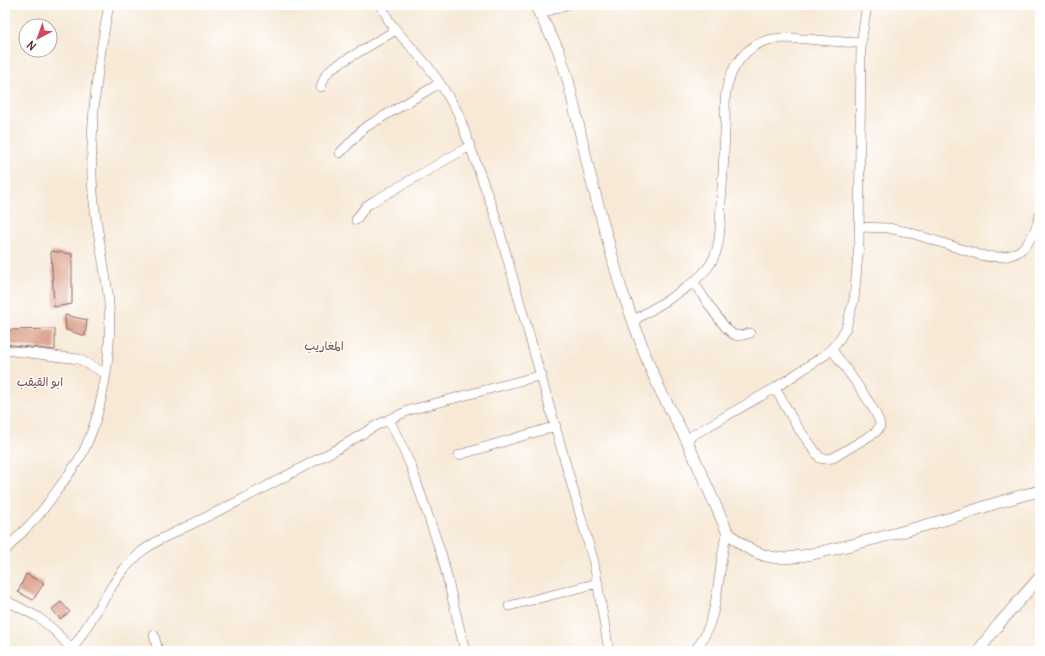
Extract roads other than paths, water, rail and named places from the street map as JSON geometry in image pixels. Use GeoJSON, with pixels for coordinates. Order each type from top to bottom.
{"type":"FeatureCollection","features":[{"type":"Feature","properties":{"kind":"street"},"geometry":{"type":"LineString","coordinates":[[5,551],[37,517],[79,460],[86,448],[96,421],[106,374],[109,339],[109,303],[92,187],[92,138],[93,108],[109,5]]}},
{"type":"Feature","properties":{"kind":"street"},"geometry":{"type":"LineString","coordinates":[[381,5],[389,21],[427,65],[440,83],[458,114],[495,215],[542,375],[594,563],[609,651]]}},
{"type":"Feature","properties":{"kind":"street"},"geometry":{"type":"LineString","coordinates":[[564,5],[537,9],[558,49],[568,80],[591,179],[620,285],[649,365],[686,440],[727,531],[738,541],[754,551],[772,557],[787,558],[888,536],[1040,491]]}},
{"type":"Feature","properties":{"kind":"street"},"geometry":{"type":"LineString","coordinates":[[686,440],[775,388],[832,350],[846,328],[854,299],[859,226],[861,43],[868,5]]}},
{"type":"Feature","properties":{"kind":"street"},"geometry":{"type":"LineString","coordinates":[[321,87],[325,76],[332,68],[396,30]]}},
{"type":"Feature","properties":{"kind":"street"},"geometry":{"type":"LineString","coordinates":[[634,321],[694,282],[703,274],[715,254],[718,242],[726,94],[728,82],[746,51],[762,42],[773,39],[790,38],[861,43]]}},
{"type":"Feature","properties":{"kind":"street"},"geometry":{"type":"LineString","coordinates":[[340,153],[364,128],[440,83]]}},
{"type":"Feature","properties":{"kind":"street"},"geometry":{"type":"LineString","coordinates":[[356,220],[366,206],[470,146]]}},
{"type":"Feature","properties":{"kind":"street"},"geometry":{"type":"LineString","coordinates":[[859,226],[888,228],[908,232],[980,255],[1002,257],[1022,251],[1032,239],[1040,215]]}},
{"type":"Feature","properties":{"kind":"street"},"geometry":{"type":"LineString","coordinates":[[694,282],[725,327],[732,334],[740,336],[750,333]]}},
{"type":"Feature","properties":{"kind":"street"},"geometry":{"type":"LineString","coordinates":[[5,350],[79,359],[106,374]]}},
{"type":"Feature","properties":{"kind":"street"},"geometry":{"type":"LineString","coordinates":[[775,388],[796,426],[820,458],[833,458],[876,432],[880,426],[879,420],[832,350]]}},
{"type":"Feature","properties":{"kind":"street"},"geometry":{"type":"LineString","coordinates":[[5,600],[38,617],[55,631],[73,651],[114,583],[142,551],[159,540],[237,502],[389,419],[410,410],[542,375]]}},
{"type":"Feature","properties":{"kind":"street"},"geometry":{"type":"LineString","coordinates":[[389,419],[411,466],[442,556],[465,651]]}},
{"type":"Feature","properties":{"kind":"street"},"geometry":{"type":"LineString","coordinates":[[459,455],[556,426]]}},
{"type":"Feature","properties":{"kind":"street"},"geometry":{"type":"LineString","coordinates":[[694,651],[703,638],[713,611],[723,546],[727,531]]}},
{"type":"Feature","properties":{"kind":"street"},"geometry":{"type":"LineString","coordinates":[[978,651],[998,624],[1040,577]]}},
{"type":"Feature","properties":{"kind":"street"},"geometry":{"type":"LineString","coordinates":[[510,606],[598,582]]}},
{"type":"Feature","properties":{"kind":"street"},"geometry":{"type":"LineString","coordinates":[[154,635],[158,651]]}},
{"type":"Feature","properties":{"kind":"district","name":"المغاريب"},"geometry":{"type":"Point","coordinates":[324,345]}},
{"type":"Feature","properties":{"kind":"district","name":"ابو القيقب"},"geometry":{"type":"Point","coordinates":[40,381]}}]}
